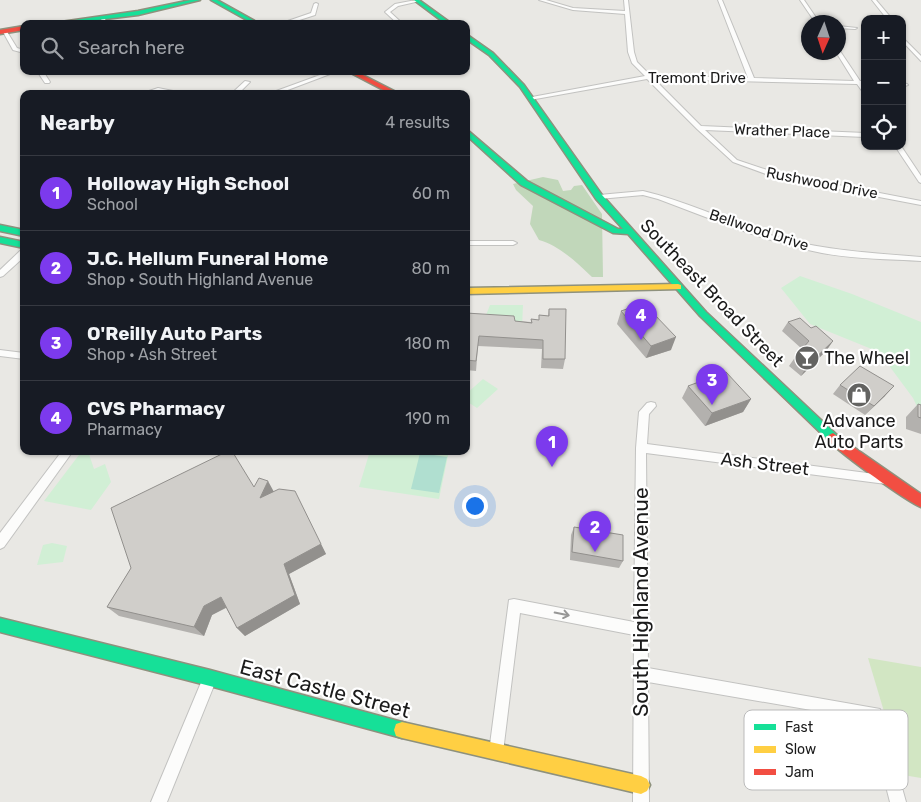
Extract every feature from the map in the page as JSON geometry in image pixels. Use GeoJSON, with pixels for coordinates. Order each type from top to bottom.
{"type":"FeatureCollection","features":[{"type":"Feature","properties":{"kind":"main road"},"geometry":{"type":"LineString","coordinates":[[108,20],[198,0]]}},
{"type":"Feature","properties":{"kind":"main road"},"geometry":{"type":"LineString","coordinates":[[213,0],[250,20]]}},
{"type":"Feature","properties":{"kind":"main road"},"geometry":{"type":"LineString","coordinates":[[417,1],[444,20]]}},
{"type":"Feature","properties":{"kind":"main road"},"geometry":{"type":"LineString","coordinates":[[2,32],[20,29]]}},
{"type":"Feature","properties":{"kind":"main road","name":"Southeast Broad Street"},"geometry":{"type":"LineString","coordinates":[[470,39],[491,54],[508,70],[532,100],[600,197],[678,287],[814,422],[849,452],[921,501]]}},
{"type":"Feature","properties":{"kind":"main road"},"geometry":{"type":"LineString","coordinates":[[358,75],[389,90]]}},
{"type":"Feature","properties":{"kind":"main road"},"geometry":{"type":"LineString","coordinates":[[470,135],[524,183],[616,231],[629,232]]}},
{"type":"Feature","properties":{"kind":"main road"},"geometry":{"type":"LineString","coordinates":[[0,228],[20,232]]}},
{"type":"Feature","properties":{"kind":"main road"},"geometry":{"type":"LineString","coordinates":[[0,240],[20,243]]}},
{"type":"Feature","properties":{"kind":"main road"},"geometry":{"type":"LineString","coordinates":[[470,290],[678,287]]}},
{"type":"Feature","properties":{"kind":"main road","name":"East Castle Street"},"geometry":{"type":"LineString","coordinates":[[0,625],[210,678],[398,729],[641,785]]}},
{"type":"Feature","properties":{"kind":"street"},"geometry":{"type":"LineString","coordinates":[[541,0],[573,9],[627,13]]}},
{"type":"Feature","properties":{"kind":"street","name":"Rushwood Drive"},"geometry":{"type":"LineString","coordinates":[[626,0],[631,52],[635,62],[726,154],[742,164],[774,175],[921,203]]}},
{"type":"Feature","properties":{"kind":"street"},"geometry":{"type":"LineString","coordinates":[[720,0],[751,78]]}},
{"type":"Feature","properties":{"kind":"street"},"geometry":{"type":"LineString","coordinates":[[802,0],[813,15]]}},
{"type":"Feature","properties":{"kind":"street"},"geometry":{"type":"LineString","coordinates":[[874,0],[887,15]]}},
{"type":"Feature","properties":{"kind":"street"},"geometry":{"type":"LineString","coordinates":[[396,20],[388,14],[388,9],[417,1]]}},
{"type":"Feature","properties":{"kind":"street"},"geometry":{"type":"LineString","coordinates":[[294,20],[313,14],[316,4]]}},
{"type":"Feature","properties":{"kind":"street"},"geometry":{"type":"LineString","coordinates":[[846,28],[854,28]]}},
{"type":"Feature","properties":{"kind":"street"},"geometry":{"type":"LineString","coordinates":[[2,32],[15,50],[20,51]]}},
{"type":"Feature","properties":{"kind":"street"},"geometry":{"type":"LineString","coordinates":[[906,42],[921,59]]}},
{"type":"Feature","properties":{"kind":"street"},"geometry":{"type":"LineString","coordinates":[[844,60],[861,82]]}},
{"type":"Feature","properties":{"kind":"street"},"geometry":{"type":"LineString","coordinates":[[43,75],[47,82]]}},
{"type":"Feature","properties":{"kind":"street"},"geometry":{"type":"LineString","coordinates":[[280,90],[323,75]]}},
{"type":"Feature","properties":{"kind":"street","name":"Tremont Drive"},"geometry":{"type":"LineString","coordinates":[[532,100],[648,77],[751,78],[861,83]]}},
{"type":"Feature","properties":{"kind":"street"},"geometry":{"type":"LineString","coordinates":[[238,90],[247,82]]}},
{"type":"Feature","properties":{"kind":"street","name":"Wrather Place"},"geometry":{"type":"LineString","coordinates":[[700,128],[861,135]]}},
{"type":"Feature","properties":{"kind":"street"},"geometry":{"type":"LineString","coordinates":[[901,150],[921,180]]}},
{"type":"Feature","properties":{"kind":"street","name":"Bellwood Drive"},"geometry":{"type":"LineString","coordinates":[[600,197],[643,193],[660,197],[778,239],[804,246],[844,252],[921,259]]}},
{"type":"Feature","properties":{"kind":"street"},"geometry":{"type":"LineString","coordinates":[[470,243],[513,243]]}},
{"type":"Feature","properties":{"kind":"street"},"geometry":{"type":"LineString","coordinates":[[0,274],[20,256]]}},
{"type":"Feature","properties":{"kind":"street"},"geometry":{"type":"LineString","coordinates":[[0,353],[20,356]]}},
{"type":"Feature","properties":{"kind":"street","name":"South Highland Avenue"},"geometry":{"type":"LineString","coordinates":[[641,802],[641,448],[644,412],[651,406]]}},
{"type":"Feature","properties":{"kind":"street","name":"Ash Street"},"geometry":{"type":"LineString","coordinates":[[641,448],[889,480]]}},
{"type":"Feature","properties":{"kind":"street"},"geometry":{"type":"LineString","coordinates":[[0,542],[65,455]]}},
{"type":"Feature","properties":{"kind":"street"},"geometry":{"type":"LineString","coordinates":[[496,752],[514,605],[641,630]]}},
{"type":"Feature","properties":{"kind":"street"},"geometry":{"type":"LineString","coordinates":[[641,674],[852,710]]}},
{"type":"Feature","properties":{"kind":"street"},"geometry":{"type":"LineString","coordinates":[[158,802],[210,678]]}},
{"type":"Feature","properties":{"kind":"green space"},"geometry":{"type":"Polygon","coordinates":[[[543,177],[558,180],[563,191],[582,185],[602,214],[603,277],[592,277],[561,250],[539,240],[530,224],[533,206],[516,190],[513,184],[543,177]]]}},
{"type":"Feature","properties":{"kind":"green space"},"geometry":{"type":"Polygon","coordinates":[[[800,276],[852,294],[921,322],[921,415],[913,398],[879,352],[810,324],[781,288],[800,276]]]}},
{"type":"Feature","properties":{"kind":"green space"},"geometry":{"type":"Polygon","coordinates":[[[490,305],[523,305],[522,328],[486,315],[490,305]]]}},
{"type":"Feature","properties":{"kind":"green space"},"geometry":{"type":"Polygon","coordinates":[[[483,379],[498,389],[477,408],[470,404],[470,390],[483,379]]]}},
{"type":"Feature","properties":{"kind":"green space"},"geometry":{"type":"Polygon","coordinates":[[[79,455],[89,455],[94,469],[105,464],[111,482],[91,510],[44,501],[79,455]]]}},
{"type":"Feature","properties":{"kind":"green space"},"geometry":{"type":"Polygon","coordinates":[[[369,455],[448,455],[439,499],[359,487],[369,455]]]}},
{"type":"Feature","properties":{"kind":"green space"},"geometry":{"type":"Polygon","coordinates":[[[420,455],[447,457],[439,493],[411,489],[420,455]]]}},
{"type":"Feature","properties":{"kind":"green space"},"geometry":{"type":"Polygon","coordinates":[[[52,543],[67,546],[63,562],[37,565],[43,545],[52,543]]]}},
{"type":"Feature","properties":{"kind":"green space"},"geometry":{"type":"Polygon","coordinates":[[[868,658],[921,667],[921,778],[908,776],[908,710],[884,710],[868,658]]]}},
{"type":"Feature","properties":{"kind":"building"},"geometry":{"type":"Polygon","coordinates":[[[647,302],[655,312],[653,313],[676,337],[651,346],[621,311],[647,302]]]}},
{"type":"Feature","properties":{"kind":"building"},"geometry":{"type":"Polygon","coordinates":[[[549,309],[566,309],[565,359],[543,359],[543,340],[479,336],[476,361],[470,360],[470,313],[514,316],[515,321],[532,323],[531,319],[539,320],[539,315],[549,316],[549,309]]]}},
{"type":"Feature","properties":{"kind":"building"},"geometry":{"type":"Polygon","coordinates":[[[800,318],[811,328],[816,326],[833,341],[807,366],[796,356],[809,341],[788,322],[800,318]]]}},
{"type":"Feature","properties":{"kind":"building"},"geometry":{"type":"Polygon","coordinates":[[[860,366],[894,386],[874,406],[840,385],[860,366]]]}},
{"type":"Feature","properties":{"kind":"building"},"geometry":{"type":"Polygon","coordinates":[[[726,372],[751,399],[712,413],[688,386],[726,372]]]}},
{"type":"Feature","properties":{"kind":"building"},"geometry":{"type":"Polygon","coordinates":[[[918,404],[921,405],[921,418],[918,417],[918,404]]]}},
{"type":"Feature","properties":{"kind":"building"},"geometry":{"type":"Polygon","coordinates":[[[220,455],[234,455],[254,487],[259,478],[268,481],[260,498],[279,489],[295,491],[321,544],[284,564],[295,595],[237,628],[221,597],[204,606],[194,627],[107,607],[131,568],[111,508],[220,455]]]}},
{"type":"Feature","properties":{"kind":"building"},"geometry":{"type":"Polygon","coordinates":[[[574,527],[623,535],[623,561],[572,552],[574,527]]]}},
{"type":"Feature","properties":{"kind":"traffic: fast"},"geometry":{"type":"LineString","coordinates":[[81,20],[138,13],[198,0]]}},
{"type":"Feature","properties":{"kind":"traffic: fast"},"geometry":{"type":"LineString","coordinates":[[213,0],[250,20]]}},
{"type":"Feature","properties":{"kind":"traffic: fast"},"geometry":{"type":"LineString","coordinates":[[416,0],[444,20]]}},
{"type":"Feature","properties":{"kind":"traffic: fast"},"geometry":{"type":"LineString","coordinates":[[470,39],[491,54],[522,86],[599,197],[703,314],[833,438]]}},
{"type":"Feature","properties":{"kind":"traffic: fast"},"geometry":{"type":"LineString","coordinates":[[470,135],[524,183],[616,231],[629,232]]}},
{"type":"Feature","properties":{"kind":"traffic: fast"},"geometry":{"type":"LineString","coordinates":[[0,228],[20,232]]}},
{"type":"Feature","properties":{"kind":"traffic: fast"},"geometry":{"type":"LineString","coordinates":[[0,240],[20,244]]}},
{"type":"Feature","properties":{"kind":"traffic: fast"},"geometry":{"type":"LineString","coordinates":[[0,625],[210,678],[402,730]]}},
{"type":"Feature","properties":{"kind":"traffic: slow"},"geometry":{"type":"LineString","coordinates":[[470,291],[678,287]]}},
{"type":"Feature","properties":{"kind":"traffic: slow"},"geometry":{"type":"LineString","coordinates":[[402,730],[641,785]]}},
{"type":"Feature","properties":{"kind":"traffic: jam"},"geometry":{"type":"LineString","coordinates":[[0,32],[20,29]]}},
{"type":"Feature","properties":{"kind":"traffic: jam"},"geometry":{"type":"LineString","coordinates":[[358,75],[389,90]]}},
{"type":"Feature","properties":{"kind":"traffic: jam"},"geometry":{"type":"LineString","coordinates":[[833,438],[849,452],[921,501]]}},
{"type":"Feature","properties":{"kind":"place","name":"CVS Pharmacy"},"geometry":{"type":"Point","coordinates":[641,340]}},
{"type":"Feature","properties":{"kind":"place","name":"The Wheel"},"geometry":{"type":"Point","coordinates":[807,358]}},
{"type":"Feature","properties":{"kind":"place","name":"Advance Auto Parts"},"geometry":{"type":"Point","coordinates":[859,395]}},
{"type":"Feature","properties":{"kind":"place","name":"O'Reilly Auto Parts"},"geometry":{"type":"Point","coordinates":[712,405]}},
{"type":"Feature","properties":{"kind":"place","name":"Holloway High School"},"geometry":{"type":"Point","coordinates":[552,467]}},
{"type":"Feature","properties":{"kind":"place","name":"J.C. Hellum Funeral Home"},"geometry":{"type":"Point","coordinates":[595,552]}}]}
